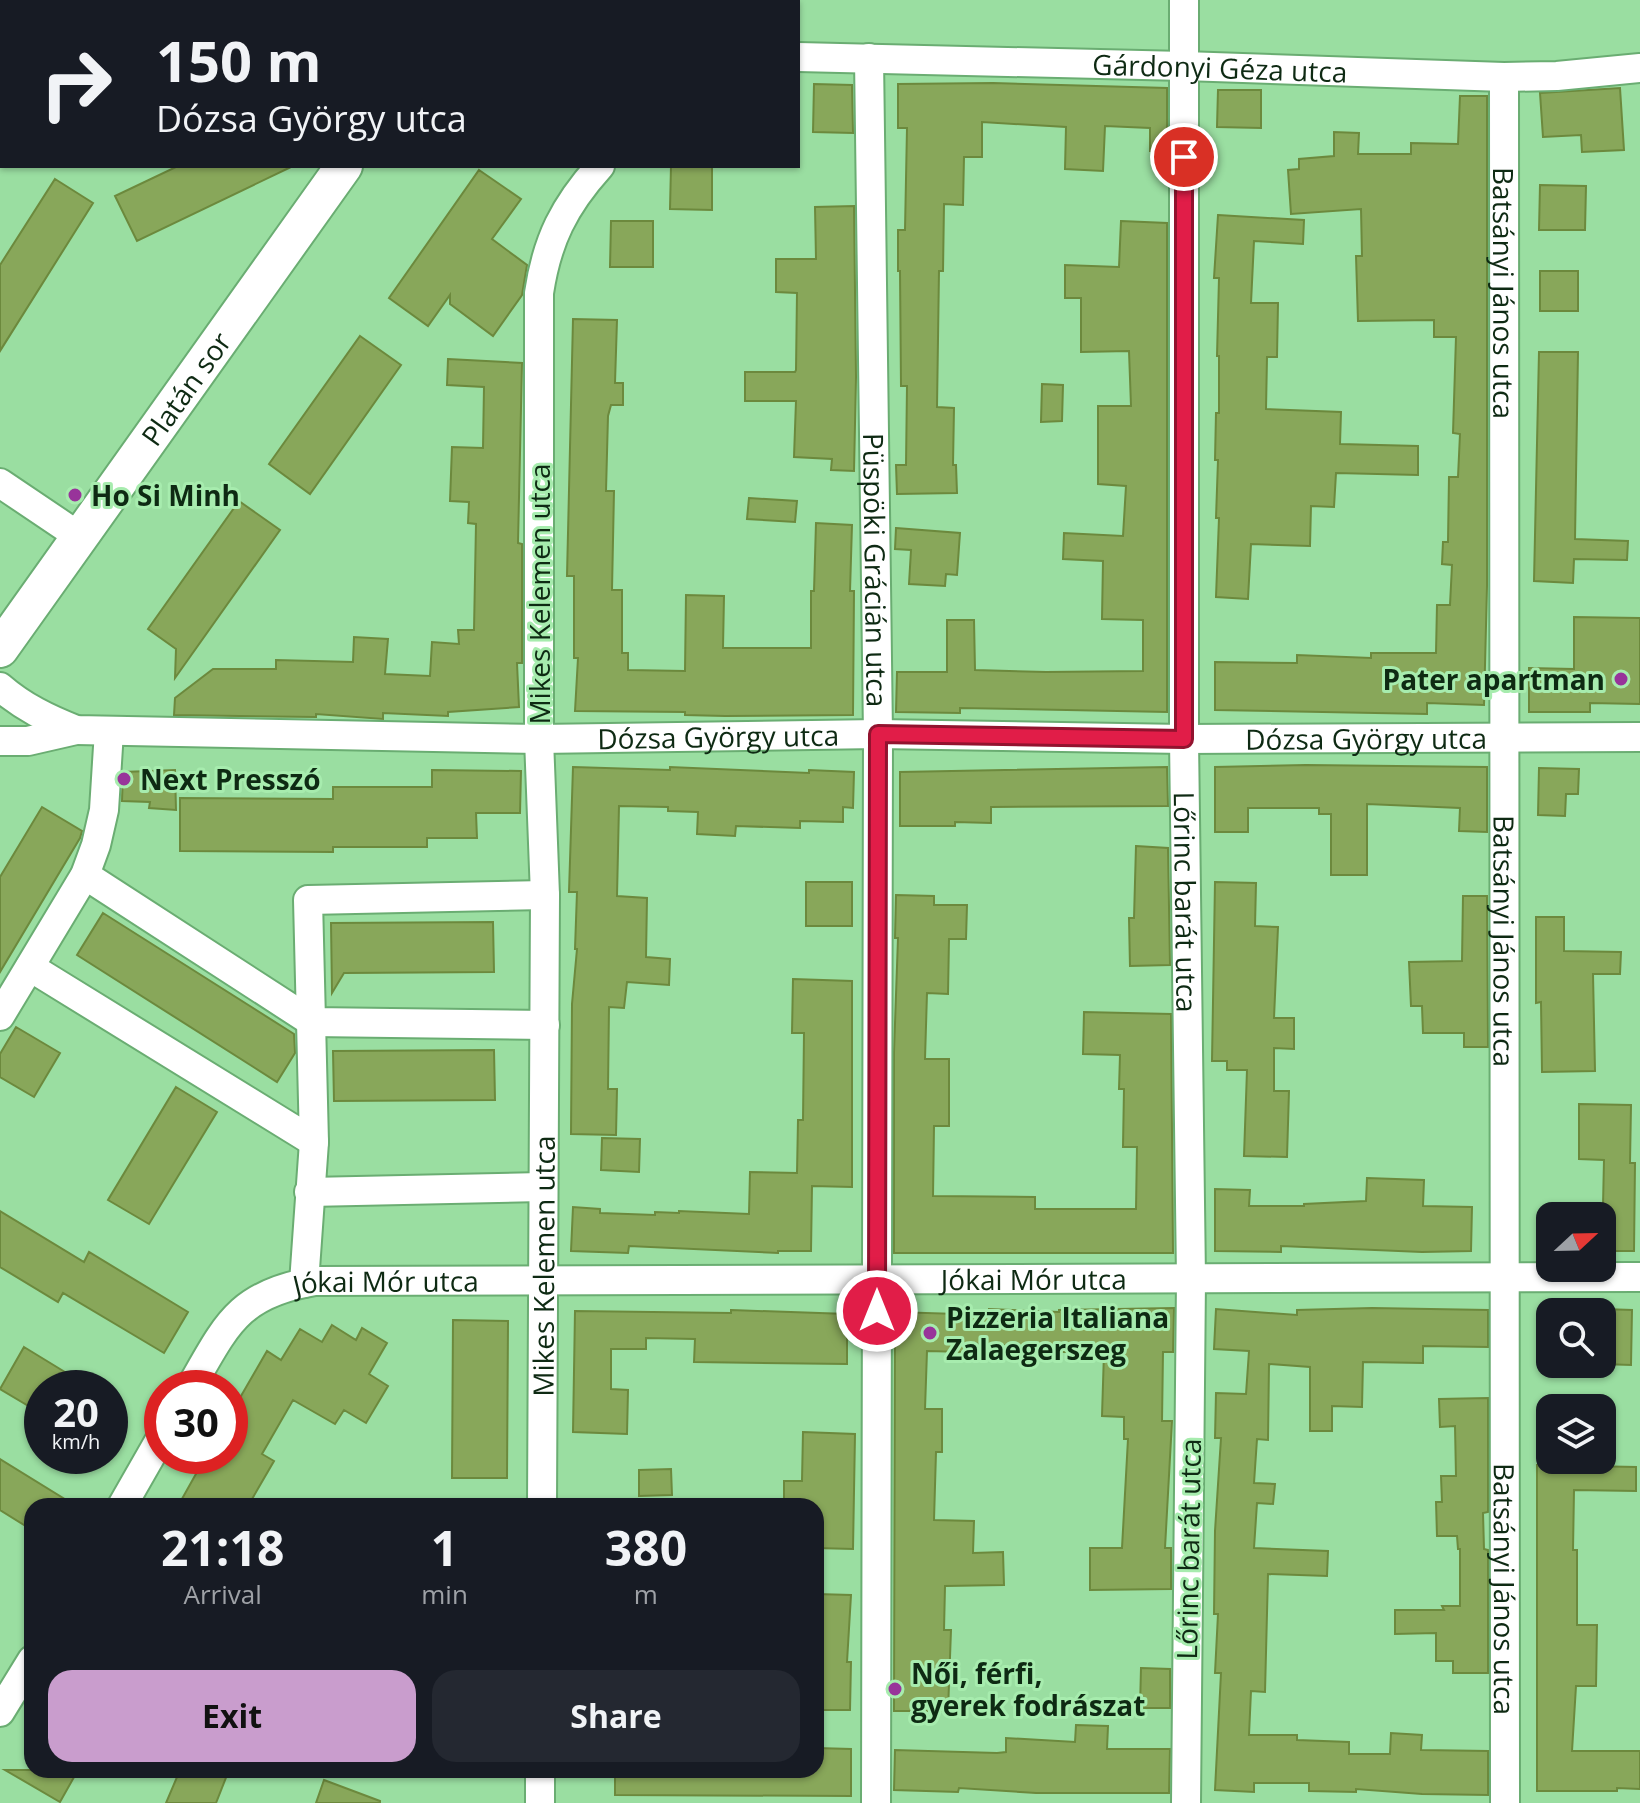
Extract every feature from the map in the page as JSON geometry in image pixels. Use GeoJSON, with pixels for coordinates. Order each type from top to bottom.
{"type":"FeatureCollection","features":[{"type":"Feature","properties":{"kind":"street","name":"Lőrinc barát utca"},"geometry":{"type":"LineString","coordinates":[[1184,0],[1184,739],[1191,1279],[1186,1803]]}},
{"type":"Feature","properties":{"kind":"street","name":"Gárdonyi Géza utca"},"geometry":{"type":"LineString","coordinates":[[800,57],[1504,77],[1557,76],[1640,68]]}},
{"type":"Feature","properties":{"kind":"street","name":"Püspöki Grácián utca"},"geometry":{"type":"LineString","coordinates":[[869,58],[878,734],[876,1803]]}},
{"type":"Feature","properties":{"kind":"street","name":"Batsányi János utca"},"geometry":{"type":"LineString","coordinates":[[1504,77],[1505,1803]]}},
{"type":"Feature","properties":{"kind":"street","name":"Platán sor"},"geometry":{"type":"LineString","coordinates":[[0,649],[343,168]]}},
{"type":"Feature","properties":{"kind":"street","name":"Mikes Kelemen utca"},"geometry":{"type":"LineString","coordinates":[[542,1498],[545,895],[539,739],[539,293],[543,262],[554,231],[574,197],[598,168]]}},
{"type":"Feature","properties":{"kind":"street"},"geometry":{"type":"LineString","coordinates":[[0,483],[80,537]]}},
{"type":"Feature","properties":{"kind":"street","name":"Dózsa György utca"},"geometry":{"type":"LineString","coordinates":[[0,687],[15,700],[76,730],[539,739],[878,734],[1184,739],[1640,737]]}},
{"type":"Feature","properties":{"kind":"street"},"geometry":{"type":"LineString","coordinates":[[0,741],[28,741],[76,730]]}},
{"type":"Feature","properties":{"kind":"street"},"geometry":{"type":"LineString","coordinates":[[0,1016],[85,875],[104,810],[109,731]]}},
{"type":"Feature","properties":{"kind":"street"},"geometry":{"type":"LineString","coordinates":[[85,875],[312,1022],[545,1025]]}},
{"type":"Feature","properties":{"kind":"street"},"geometry":{"type":"LineString","coordinates":[[304,1283],[314,1142],[308,900],[545,895]]}},
{"type":"Feature","properties":{"kind":"street"},"geometry":{"type":"LineString","coordinates":[[30,967],[314,1142]]}},
{"type":"Feature","properties":{"kind":"street"},"geometry":{"type":"LineString","coordinates":[[309,1192],[542,1187]]}},
{"type":"Feature","properties":{"kind":"street","name":"Jókai Mór utca"},"geometry":{"type":"LineString","coordinates":[[201,1370],[224,1330],[243,1308],[281,1289],[304,1283],[1640,1277]]}},
{"type":"Feature","properties":{"kind":"street"},"geometry":{"type":"LineString","coordinates":[[127,1498],[144,1468]]}},
{"type":"Feature","properties":{"kind":"street"},"geometry":{"type":"LineString","coordinates":[[0,1712],[24,1673]]}},
{"type":"Feature","properties":{"kind":"street"},"geometry":{"type":"LineString","coordinates":[[540,1778],[540,1803]]}},
{"type":"Feature","properties":{"kind":"building"},"geometry":{"type":"Polygon","coordinates":[[[993,83],[1167,88],[1167,152],[1150,151],[1150,128],[1105,126],[1103,171],[1065,169],[1066,127],[982,122],[982,157],[964,157],[963,205],[944,204],[943,271],[939,271],[937,407],[954,408],[953,465],[956,465],[957,493],[897,494],[896,465],[906,465],[907,386],[901,386],[898,230],[905,230],[907,128],[898,128],[898,84],[993,83]]]}},
{"type":"Feature","properties":{"kind":"building"},"geometry":{"type":"Polygon","coordinates":[[[814,84],[852,85],[853,133],[813,132],[814,84]]]}},
{"type":"Feature","properties":{"kind":"building"},"geometry":{"type":"Polygon","coordinates":[[[1620,88],[1624,150],[1582,152],[1581,135],[1543,137],[1540,93],[1620,88]]]}},
{"type":"Feature","properties":{"kind":"building"},"geometry":{"type":"Polygon","coordinates":[[[1218,90],[1261,90],[1261,128],[1217,127],[1218,90]]]}},
{"type":"Feature","properties":{"kind":"building"},"geometry":{"type":"Polygon","coordinates":[[[1460,96],[1487,96],[1487,586],[1484,705],[1427,703],[1427,714],[1215,710],[1215,662],[1297,663],[1297,655],[1371,658],[1371,653],[1436,653],[1437,605],[1450,605],[1452,565],[1442,564],[1443,542],[1448,542],[1449,477],[1458,477],[1460,434],[1453,433],[1456,337],[1434,337],[1434,320],[1358,321],[1356,256],[1362,256],[1361,209],[1291,214],[1288,170],[1299,169],[1299,159],[1334,156],[1334,132],[1359,133],[1358,154],[1411,154],[1411,143],[1458,144],[1460,96]]]}},
{"type":"Feature","properties":{"kind":"building"},"geometry":{"type":"Polygon","coordinates":[[[174,168],[289,168],[137,241],[115,196],[174,168]]]}},
{"type":"Feature","properties":{"kind":"building"},"geometry":{"type":"Polygon","coordinates":[[[671,168],[712,168],[712,210],[670,209],[671,168]]]}},
{"type":"Feature","properties":{"kind":"building"},"geometry":{"type":"Polygon","coordinates":[[[479,170],[521,199],[492,239],[527,265],[522,295],[493,336],[450,304],[450,295],[428,326],[389,298],[479,170]]]}},
{"type":"Feature","properties":{"kind":"building"},"geometry":{"type":"Polygon","coordinates":[[[55,179],[93,203],[0,351],[0,265],[55,179]]]}},
{"type":"Feature","properties":{"kind":"building"},"geometry":{"type":"Polygon","coordinates":[[[1540,185],[1586,186],[1585,230],[1539,230],[1540,185]]]}},
{"type":"Feature","properties":{"kind":"building"},"geometry":{"type":"Polygon","coordinates":[[[854,206],[854,471],[831,470],[832,459],[794,457],[796,401],[745,401],[745,372],[795,372],[797,293],[776,292],[776,259],[816,259],[815,207],[854,206]]]}},
{"type":"Feature","properties":{"kind":"building"},"geometry":{"type":"Polygon","coordinates":[[[1218,215],[1304,220],[1303,244],[1254,241],[1251,303],[1278,303],[1277,357],[1267,357],[1266,409],[1341,412],[1340,444],[1418,446],[1418,475],[1336,473],[1334,507],[1311,506],[1310,546],[1251,544],[1248,599],[1216,597],[1219,278],[1214,278],[1218,215]]]}},
{"type":"Feature","properties":{"kind":"building"},"geometry":{"type":"Polygon","coordinates":[[[611,221],[653,221],[653,267],[610,267],[611,221]]]}},
{"type":"Feature","properties":{"kind":"building"},"geometry":{"type":"Polygon","coordinates":[[[1121,221],[1167,223],[1167,712],[960,708],[960,713],[896,712],[897,672],[947,672],[947,620],[974,620],[975,670],[1143,671],[1143,620],[1102,619],[1103,561],[1063,559],[1064,533],[1123,536],[1126,486],[1098,484],[1098,406],[1131,406],[1129,351],[1081,352],[1081,298],[1065,298],[1065,265],[1119,267],[1121,221]]]}},
{"type":"Feature","properties":{"kind":"building"},"geometry":{"type":"Polygon","coordinates":[[[1540,271],[1578,271],[1578,311],[1540,311],[1540,271]]]}},
{"type":"Feature","properties":{"kind":"building"},"geometry":{"type":"Polygon","coordinates":[[[573,319],[617,320],[615,383],[623,383],[623,405],[611,405],[608,416],[606,491],[614,491],[612,590],[622,590],[622,653],[628,653],[628,670],[685,671],[686,595],[724,596],[723,648],[811,648],[816,523],[852,525],[853,715],[725,716],[685,715],[685,712],[575,711],[578,658],[574,658],[574,576],[567,576],[573,319]]]}},
{"type":"Feature","properties":{"kind":"building"},"geometry":{"type":"Polygon","coordinates":[[[360,336],[401,365],[310,494],[269,464],[360,336]]]}},
{"type":"Feature","properties":{"kind":"building"},"geometry":{"type":"Polygon","coordinates":[[[1539,352],[1578,352],[1575,539],[1628,541],[1627,560],[1574,559],[1573,583],[1534,581],[1539,352]]]}},
{"type":"Feature","properties":{"kind":"building"},"geometry":{"type":"Polygon","coordinates":[[[448,359],[522,363],[518,543],[522,544],[522,663],[517,663],[519,707],[448,712],[448,716],[383,713],[383,719],[316,714],[316,717],[174,715],[175,698],[213,669],[276,669],[276,660],[353,662],[354,637],[388,639],[385,674],[430,676],[432,642],[459,644],[458,630],[474,630],[476,524],[468,523],[469,502],[450,501],[452,447],[483,448],[484,387],[447,385],[448,359]]]}},
{"type":"Feature","properties":{"kind":"building"},"geometry":{"type":"Polygon","coordinates":[[[1042,384],[1063,385],[1062,421],[1041,422],[1042,384]]]}},
{"type":"Feature","properties":{"kind":"building"},"geometry":{"type":"Polygon","coordinates":[[[749,498],[797,501],[795,522],[747,519],[749,498]]]}},
{"type":"Feature","properties":{"kind":"building"},"geometry":{"type":"Polygon","coordinates":[[[239,501],[280,530],[175,678],[176,649],[148,629],[239,501]]]}},
{"type":"Feature","properties":{"kind":"building"},"geometry":{"type":"Polygon","coordinates":[[[896,528],[960,533],[957,575],[946,574],[945,586],[909,584],[911,550],[895,549],[896,528]]]}},
{"type":"Feature","properties":{"kind":"building"},"geometry":{"type":"Polygon","coordinates":[[[1574,617],[1640,618],[1640,704],[1590,703],[1590,712],[1529,712],[1529,668],[1574,669],[1574,617]]]}},
{"type":"Feature","properties":{"kind":"building"},"geometry":{"type":"Polygon","coordinates":[[[573,767],[854,772],[853,808],[843,807],[843,822],[800,821],[800,828],[736,826],[735,836],[697,834],[698,812],[668,811],[668,807],[619,806],[617,896],[647,898],[646,957],[670,959],[669,985],[627,982],[624,1008],[609,1007],[608,1089],[617,1089],[616,1135],[571,1134],[572,1004],[577,949],[577,892],[569,892],[573,767]]]}},
{"type":"Feature","properties":{"kind":"building"},"geometry":{"type":"Polygon","coordinates":[[[1167,767],[1168,806],[991,807],[991,823],[900,826],[900,772],[1167,767]]]}},
{"type":"Feature","properties":{"kind":"building"},"geometry":{"type":"Polygon","coordinates":[[[1215,767],[1487,767],[1487,832],[1459,831],[1460,808],[1367,804],[1367,875],[1331,875],[1331,814],[1319,814],[1319,808],[1248,808],[1248,832],[1215,832],[1215,767]]]}},
{"type":"Feature","properties":{"kind":"building"},"geometry":{"type":"Polygon","coordinates":[[[1539,768],[1579,769],[1578,794],[1566,794],[1565,816],[1538,815],[1539,768]]]}},
{"type":"Feature","properties":{"kind":"building"},"geometry":{"type":"Polygon","coordinates":[[[175,770],[176,810],[149,808],[150,802],[122,801],[123,772],[175,770]]]}},
{"type":"Feature","properties":{"kind":"building"},"geometry":{"type":"Polygon","coordinates":[[[432,770],[521,771],[520,813],[476,813],[477,838],[427,838],[427,847],[333,847],[333,852],[180,851],[180,798],[333,799],[333,787],[432,787],[432,770]]]}},
{"type":"Feature","properties":{"kind":"building"},"geometry":{"type":"Polygon","coordinates":[[[42,807],[82,831],[0,972],[0,877],[42,807]]]}},
{"type":"Feature","properties":{"kind":"building"},"geometry":{"type":"Polygon","coordinates":[[[1136,846],[1168,848],[1170,965],[1130,966],[1129,918],[1134,918],[1136,846]]]}},
{"type":"Feature","properties":{"kind":"building"},"geometry":{"type":"Polygon","coordinates":[[[806,882],[852,882],[852,926],[806,926],[806,882]]]}},
{"type":"Feature","properties":{"kind":"building"},"geometry":{"type":"Polygon","coordinates":[[[1215,882],[1256,883],[1255,926],[1278,927],[1274,1018],[1294,1018],[1294,1049],[1274,1048],[1274,1091],[1289,1091],[1287,1157],[1244,1156],[1247,1070],[1227,1070],[1227,1061],[1212,1061],[1215,882]]]}},
{"type":"Feature","properties":{"kind":"building"},"geometry":{"type":"Polygon","coordinates":[[[896,895],[934,896],[934,905],[967,905],[966,939],[949,939],[948,994],[927,993],[925,1059],[949,1059],[949,1126],[934,1126],[933,1196],[1035,1197],[1035,1209],[1136,1209],[1137,1147],[1123,1147],[1124,1089],[1119,1089],[1120,1055],[1083,1054],[1084,1012],[1171,1014],[1173,1253],[894,1253],[896,895]]]}},
{"type":"Feature","properties":{"kind":"building"},"geometry":{"type":"Polygon","coordinates":[[[1463,896],[1487,896],[1488,1047],[1464,1047],[1464,1033],[1423,1033],[1422,1006],[1411,1006],[1409,962],[1462,961],[1463,896]]]}},
{"type":"Feature","properties":{"kind":"building"},"geometry":{"type":"Polygon","coordinates":[[[103,913],[294,1034],[295,1053],[277,1082],[77,955],[103,913]]]}},
{"type":"Feature","properties":{"kind":"building"},"geometry":{"type":"Polygon","coordinates":[[[1536,917],[1564,917],[1564,951],[1621,952],[1620,974],[1593,974],[1595,1071],[1542,1072],[1541,1002],[1536,1003],[1536,917]]]}},
{"type":"Feature","properties":{"kind":"building"},"geometry":{"type":"Polygon","coordinates":[[[493,922],[494,972],[344,973],[332,993],[331,923],[493,922]]]}},
{"type":"Feature","properties":{"kind":"building"},"geometry":{"type":"Polygon","coordinates":[[[793,979],[852,981],[852,1187],[812,1186],[811,1251],[778,1253],[629,1246],[628,1253],[571,1251],[573,1207],[600,1209],[600,1213],[655,1215],[655,1212],[679,1211],[749,1214],[750,1172],[797,1173],[798,1120],[803,1120],[804,1033],[792,1033],[793,979]]]}},
{"type":"Feature","properties":{"kind":"building"},"geometry":{"type":"Polygon","coordinates":[[[16,1027],[60,1053],[34,1097],[0,1077],[0,1054],[16,1027]]]}},
{"type":"Feature","properties":{"kind":"building"},"geometry":{"type":"Polygon","coordinates":[[[494,1050],[495,1100],[334,1101],[333,1051],[494,1050]]]}},
{"type":"Feature","properties":{"kind":"building"},"geometry":{"type":"Polygon","coordinates":[[[176,1087],[217,1112],[149,1224],[108,1200],[176,1087]]]}},
{"type":"Feature","properties":{"kind":"building"},"geometry":{"type":"Polygon","coordinates":[[[1579,1104],[1631,1105],[1630,1163],[1635,1163],[1634,1251],[1616,1251],[1616,1202],[1603,1202],[1604,1160],[1579,1159],[1579,1104]]]}},
{"type":"Feature","properties":{"kind":"building"},"geometry":{"type":"Polygon","coordinates":[[[602,1138],[640,1139],[639,1172],[601,1170],[602,1138]]]}},
{"type":"Feature","properties":{"kind":"building"},"geometry":{"type":"Polygon","coordinates":[[[1367,1178],[1424,1180],[1423,1206],[1472,1207],[1471,1251],[1281,1246],[1281,1252],[1215,1251],[1215,1189],[1250,1190],[1249,1206],[1304,1206],[1366,1201],[1367,1178]]]}},
{"type":"Feature","properties":{"kind":"building"},"geometry":{"type":"Polygon","coordinates":[[[0,1211],[84,1262],[89,1252],[188,1312],[164,1353],[63,1293],[58,1302],[0,1267],[0,1211]]]}},
{"type":"Feature","properties":{"kind":"building"},"geometry":{"type":"Polygon","coordinates":[[[1174,1308],[1173,1352],[1163,1352],[1162,1421],[1172,1421],[1165,1548],[1171,1548],[1171,1589],[1090,1590],[1090,1548],[1122,1548],[1128,1439],[1124,1439],[1124,1417],[1102,1416],[1104,1352],[1058,1352],[1059,1348],[966,1343],[965,1352],[927,1351],[925,1409],[942,1409],[942,1452],[936,1452],[934,1520],[974,1521],[973,1553],[1003,1552],[1004,1585],[945,1586],[944,1630],[951,1630],[948,1711],[894,1711],[895,1312],[989,1315],[989,1309],[1059,1312],[1174,1308]]]}},
{"type":"Feature","properties":{"kind":"building"},"geometry":{"type":"Polygon","coordinates":[[[1216,1309],[1297,1315],[1297,1310],[1488,1310],[1488,1347],[1423,1346],[1423,1363],[1363,1362],[1362,1407],[1332,1406],[1332,1431],[1310,1431],[1310,1367],[1269,1364],[1268,1440],[1257,1439],[1254,1483],[1275,1484],[1273,1504],[1257,1503],[1254,1548],[1328,1551],[1327,1576],[1268,1574],[1265,1692],[1251,1691],[1249,1735],[1297,1735],[1297,1740],[1349,1742],[1349,1754],[1390,1754],[1391,1733],[1422,1735],[1421,1750],[1488,1751],[1488,1795],[1356,1789],[1356,1792],[1309,1791],[1309,1783],[1254,1783],[1254,1792],[1215,1790],[1221,1673],[1215,1673],[1218,1614],[1214,1614],[1215,1531],[1221,1438],[1215,1438],[1216,1393],[1246,1394],[1249,1351],[1214,1349],[1216,1309]]]}},
{"type":"Feature","properties":{"kind":"building"},"geometry":{"type":"Polygon","coordinates":[[[1616,1309],[1632,1310],[1631,1365],[1616,1364],[1616,1309]]]}},
{"type":"Feature","properties":{"kind":"building"},"geometry":{"type":"Polygon","coordinates":[[[731,1310],[847,1314],[847,1364],[694,1362],[695,1339],[646,1338],[646,1349],[611,1349],[611,1389],[628,1390],[627,1434],[573,1432],[575,1311],[731,1313],[731,1310]]]}},
{"type":"Feature","properties":{"kind":"building"},"geometry":{"type":"Polygon","coordinates":[[[453,1320],[508,1321],[507,1478],[452,1478],[453,1320]]]}},
{"type":"Feature","properties":{"kind":"building"},"geometry":{"type":"Polygon","coordinates":[[[332,1325],[356,1340],[362,1328],[387,1343],[369,1374],[388,1386],[366,1423],[344,1410],[335,1424],[293,1400],[262,1454],[274,1461],[253,1498],[182,1498],[196,1474],[248,1474],[248,1384],[267,1351],[281,1360],[300,1329],[322,1342],[332,1325]]]}},
{"type":"Feature","properties":{"kind":"building"},"geometry":{"type":"Polygon","coordinates":[[[24,1347],[62,1370],[24,1370],[24,1403],[0,1389],[24,1347]]]}},
{"type":"Feature","properties":{"kind":"building"},"geometry":{"type":"Polygon","coordinates":[[[1488,1398],[1488,1512],[1483,1513],[1484,1549],[1488,1550],[1488,1673],[1453,1673],[1453,1661],[1436,1661],[1436,1633],[1395,1634],[1395,1610],[1444,1610],[1442,1606],[1460,1606],[1460,1549],[1457,1536],[1437,1536],[1436,1502],[1442,1502],[1441,1476],[1456,1476],[1455,1426],[1440,1427],[1439,1399],[1488,1398]]]}},
{"type":"Feature","properties":{"kind":"building"},"geometry":{"type":"Polygon","coordinates":[[[803,1432],[855,1434],[853,1549],[824,1548],[824,1498],[784,1498],[784,1481],[802,1481],[803,1432]]]}},
{"type":"Feature","properties":{"kind":"building"},"geometry":{"type":"Polygon","coordinates":[[[0,1459],[63,1498],[24,1498],[24,1525],[0,1510],[0,1459]]]}},
{"type":"Feature","properties":{"kind":"building"},"geometry":{"type":"Polygon","coordinates":[[[1616,1467],[1636,1467],[1636,1491],[1574,1490],[1577,1625],[1597,1625],[1596,1686],[1576,1686],[1572,1751],[1640,1751],[1640,1789],[1537,1791],[1537,1474],[1616,1474],[1616,1467]]]}},
{"type":"Feature","properties":{"kind":"building"},"geometry":{"type":"Polygon","coordinates":[[[671,1469],[672,1495],[639,1496],[639,1470],[671,1469]]]}},
{"type":"Feature","properties":{"kind":"building"},"geometry":{"type":"Polygon","coordinates":[[[824,1594],[851,1595],[847,1662],[851,1662],[850,1710],[824,1710],[824,1594]]]}},
{"type":"Feature","properties":{"kind":"building"},"geometry":{"type":"Polygon","coordinates":[[[1141,1668],[1170,1669],[1170,1708],[1140,1708],[1141,1668]]]}},
{"type":"Feature","properties":{"kind":"building"},"geometry":{"type":"Polygon","coordinates":[[[1076,1725],[1108,1726],[1107,1749],[1170,1749],[1169,1793],[1036,1793],[959,1788],[958,1792],[894,1790],[895,1750],[1006,1752],[1006,1738],[1075,1742],[1076,1725]]]}},
{"type":"Feature","properties":{"kind":"building"},"geometry":{"type":"Polygon","coordinates":[[[824,1748],[851,1749],[851,1796],[615,1795],[615,1778],[824,1778],[824,1748]]]}},
{"type":"Feature","properties":{"kind":"building"},"geometry":{"type":"Polygon","coordinates":[[[5,1770],[24,1770],[24,1778],[74,1778],[60,1802],[5,1770]]]}},
{"type":"Feature","properties":{"kind":"building"},"geometry":{"type":"Polygon","coordinates":[[[177,1778],[226,1778],[216,1803],[166,1803],[177,1778]]]}},
{"type":"Feature","properties":{"kind":"building"},"geometry":{"type":"Polygon","coordinates":[[[324,1780],[380,1801],[380,1803],[316,1803],[324,1780]]]}},
{"type":"Feature","properties":{"kind":"place","name":"Ho Si Minh"},"geometry":{"type":"Point","coordinates":[75,495]}},
{"type":"Feature","properties":{"kind":"place","name":"Pater apartman"},"geometry":{"type":"Point","coordinates":[1621,679]}},
{"type":"Feature","properties":{"kind":"place","name":"Next Presszó"},"geometry":{"type":"Point","coordinates":[124,779]}},
{"type":"Feature","properties":{"kind":"place","name":"Pizzeria Italiana Zalaegerszeg"},"geometry":{"type":"Point","coordinates":[930,1333]}},
{"type":"Feature","properties":{"kind":"place","name":"Női, férfi, gyerek fodrászat"},"geometry":{"type":"Point","coordinates":[895,1689]}},
{"type":"Feature","properties":{"kind":"route"},"geometry":{"type":"LineString","coordinates":[[877,1311],[878,734],[1184,739],[1184,157]]}}]}
